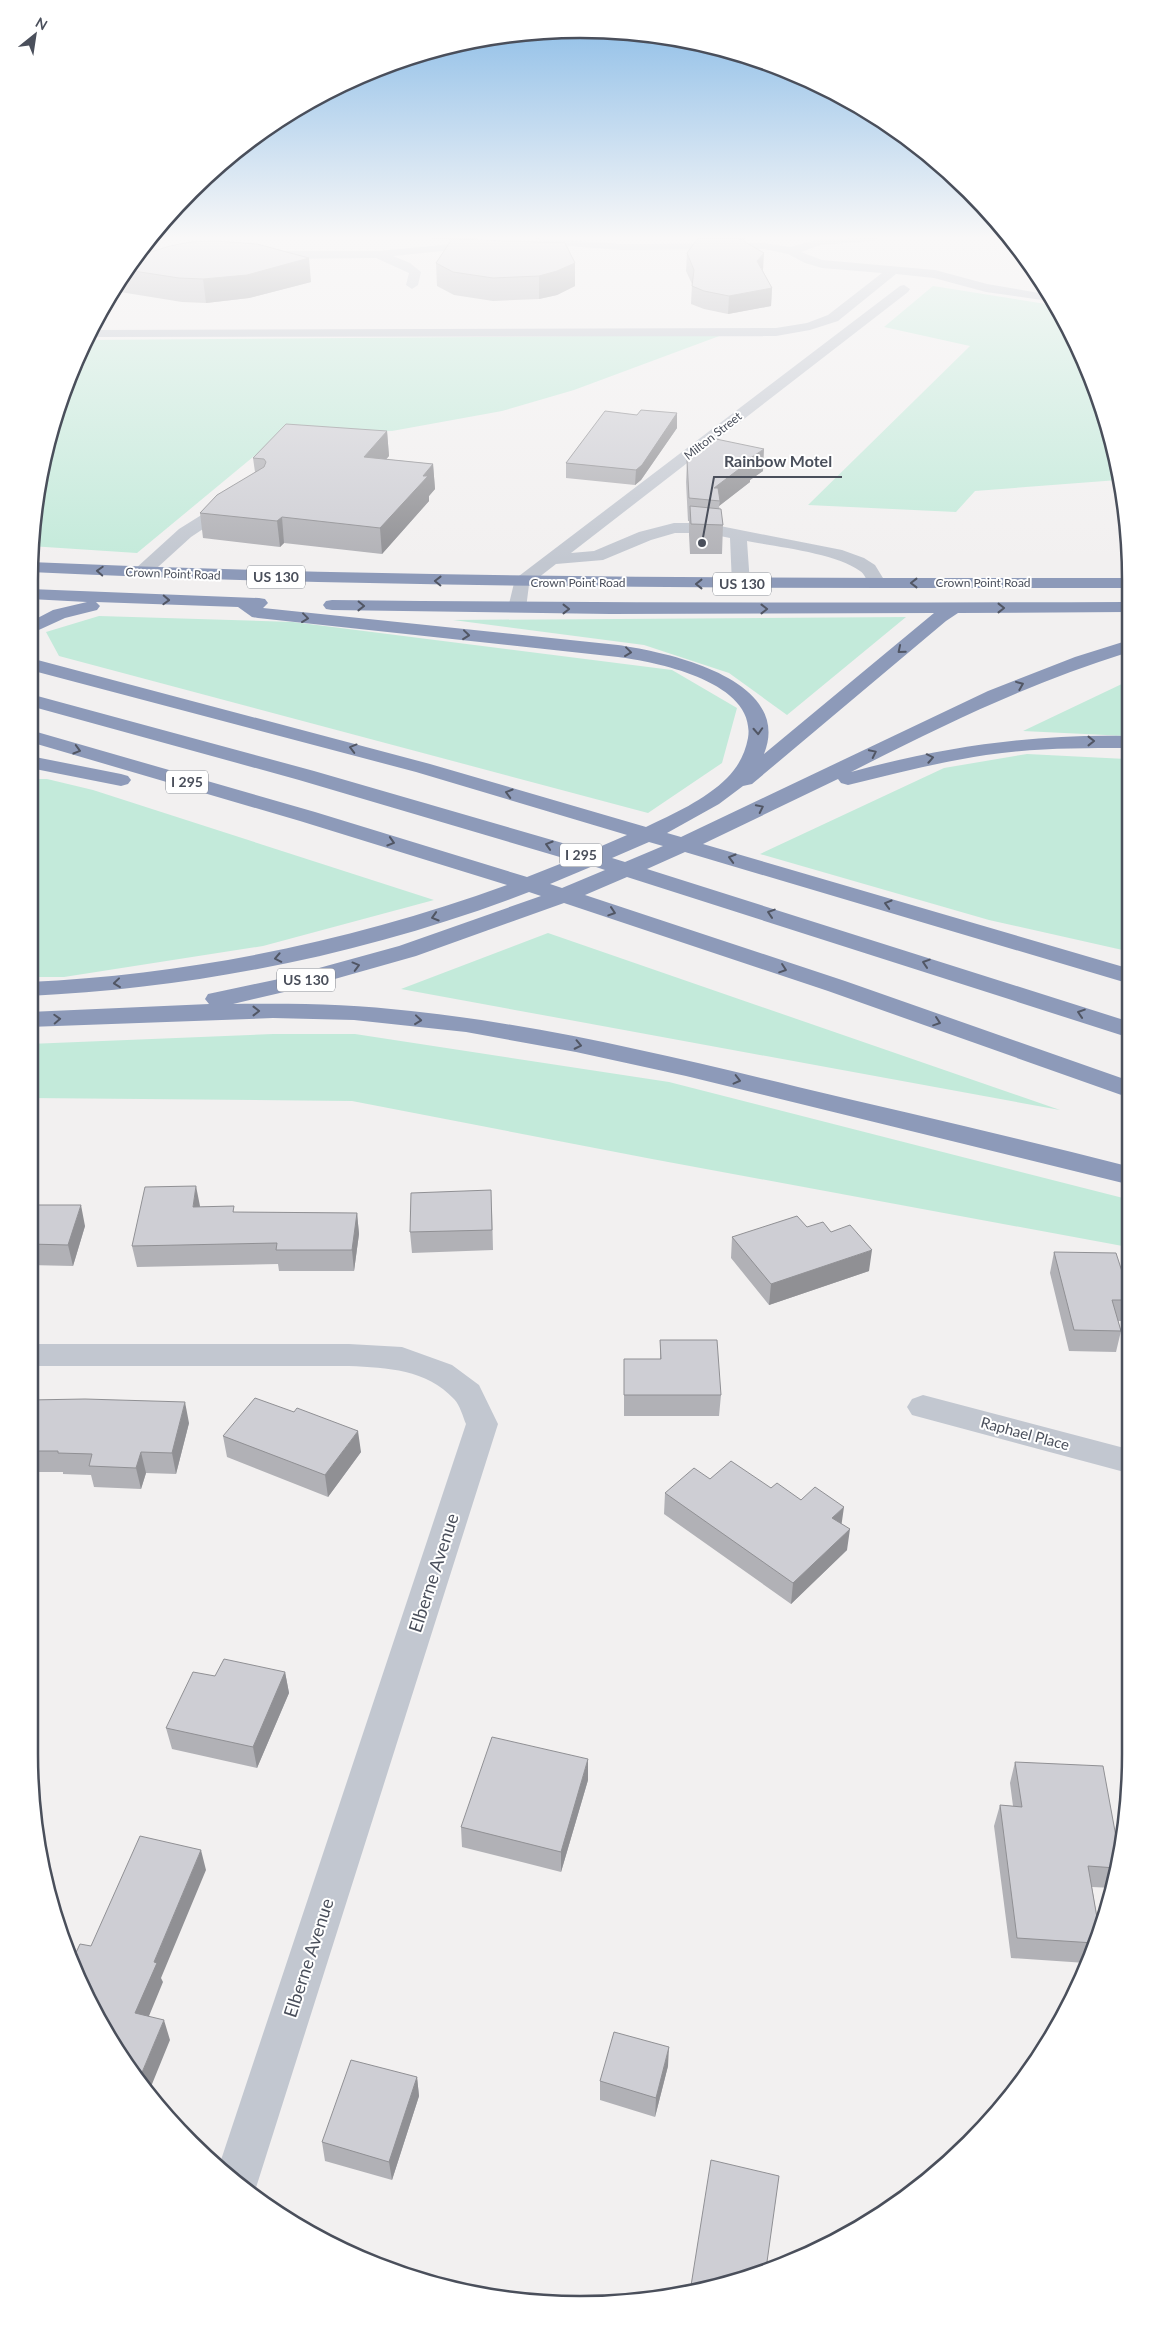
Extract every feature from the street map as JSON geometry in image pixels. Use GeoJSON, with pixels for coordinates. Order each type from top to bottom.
{"type":"FeatureCollection","features":[{"type":"Feature","properties":{"kind":"highway","name":"Crown Point Road"},"geometry":{"type":"LineString","coordinates":[[38,567],[141,573],[521,583],[1122,583]]}},
{"type":"Feature","properties":{"kind":"highway"},"geometry":{"type":"LineString","coordinates":[[38,988],[122,983],[192,973],[303,953],[393,930],[481,902],[572,867],[714,800],[759,770],[952,608],[983,597],[1009,592],[1122,583]]}},
{"type":"Feature","properties":{"kind":"highway"},"geometry":{"type":"LineString","coordinates":[[38,594],[242,602],[517,608],[1122,607]]}},
{"type":"Feature","properties":{"kind":"highway"},"geometry":{"type":"LineString","coordinates":[[38,624],[58,614],[112,604],[127,598]]}},
{"type":"Feature","properties":{"kind":"highway"},"geometry":{"type":"LineString","coordinates":[[242,602],[258,613],[636,653],[667,660],[697,670],[724,685],[743,699],[754,715],[759,733],[754,756],[735,781],[714,800]]}},
{"type":"Feature","properties":{"kind":"highway","name":"US 130"},"geometry":{"type":"LineString","coordinates":[[38,1020],[85,1017],[229,997],[306,980],[388,957],[520,914],[583,889],[707,834],[980,701],[1061,669],[1122,648]]}},
{"type":"Feature","properties":{"kind":"highway"},"geometry":{"type":"LineString","coordinates":[[38,666],[423,768],[1122,974]]}},
{"type":"Feature","properties":{"kind":"highway","name":"I 295"},"geometry":{"type":"LineString","coordinates":[[38,702],[159,733],[512,834],[733,901],[1122,1026]]}},
{"type":"Feature","properties":{"kind":"highway","name":"I 295"},"geometry":{"type":"LineString","coordinates":[[38,738],[344,827],[746,956],[1122,1087]]}},
{"type":"Feature","properties":{"kind":"highway"},"geometry":{"type":"LineString","coordinates":[[782,798],[919,760],[968,750],[1068,741],[1122,742]]}},
{"type":"Feature","properties":{"kind":"highway"},"geometry":{"type":"LineString","coordinates":[[38,764],[129,782],[256,817],[344,827]]}},
{"type":"Feature","properties":{"kind":"highway"},"geometry":{"type":"LineString","coordinates":[[934,918],[1122,959]]}},
{"type":"Feature","properties":{"kind":"highway"},"geometry":{"type":"LineString","coordinates":[[85,1017],[302,1011],[357,1013],[485,1027],[676,1065],[1122,1174]]}},
{"type":"Feature","properties":{"kind":"street","name":"Milton Street"},"geometry":{"type":"LineString","coordinates":[[521,583],[555,559],[829,347]]}},
{"type":"Feature","properties":{"kind":"street"},"geometry":{"type":"LineString","coordinates":[[141,573],[185,532],[210,515],[250,493]]}},
{"type":"Feature","properties":{"kind":"street"},"geometry":{"type":"LineString","coordinates":[[555,559],[597,556],[645,536],[674,528],[705,528],[836,554],[858,562],[869,569],[877,583]]}},
{"type":"Feature","properties":{"kind":"street"},"geometry":{"type":"LineString","coordinates":[[738,534],[741,584]]}},
{"type":"Feature","properties":{"kind":"street"},"geometry":{"type":"LineString","coordinates":[[517,608],[521,583]]}},
{"type":"Feature","properties":{"kind":"street","name":"Elberne Avenue"},"geometry":{"type":"LineString","coordinates":[[38,1355],[349,1355],[402,1358],[441,1373],[468,1393],[482,1424],[239,2174]]}},
{"type":"Feature","properties":{"kind":"street","name":"Raphael Place"},"geometry":{"type":"LineString","coordinates":[[923,1407],[1122,1459]]}},
{"type":"Feature","properties":{"kind":"green space"},"geometry":{"type":"Polygon","coordinates":[[[90,347],[690,347],[574,390],[502,411],[392,431],[282,433],[137,553],[39,547],[42,509],[56,439],[66,405],[90,347]]]}},
{"type":"Feature","properties":{"kind":"green space"},"geometry":{"type":"Polygon","coordinates":[[[969,347],[1069,347],[1093,405],[1112,480],[975,491],[956,512],[808,505],[969,347]]]}},
{"type":"Feature","properties":{"kind":"green space"},"geometry":{"type":"Polygon","coordinates":[[[99,616],[293,622],[672,670],[737,708],[722,763],[648,813],[59,656],[46,632],[99,616]]]}},
{"type":"Feature","properties":{"kind":"green space"},"geometry":{"type":"Polygon","coordinates":[[[906,617],[787,715],[729,673],[644,645],[453,620],[906,617]]]}},
{"type":"Feature","properties":{"kind":"green space"},"geometry":{"type":"Polygon","coordinates":[[[1122,684],[1122,736],[1023,731],[1122,684]]]}},
{"type":"Feature","properties":{"kind":"green space"},"geometry":{"type":"Polygon","coordinates":[[[1027,754],[1122,759],[1122,950],[989,920],[760,854],[944,768],[1027,754]]]}},
{"type":"Feature","properties":{"kind":"green space"},"geometry":{"type":"Polygon","coordinates":[[[38,779],[47,779],[93,790],[434,900],[263,946],[64,977],[38,977],[38,779]]]}},
{"type":"Feature","properties":{"kind":"green space"},"geometry":{"type":"Polygon","coordinates":[[[548,933],[1060,1110],[401,989],[548,933]]]}},
{"type":"Feature","properties":{"kind":"green space"},"geometry":{"type":"Polygon","coordinates":[[[273,1034],[355,1034],[669,1082],[1122,1198],[1122,1246],[652,1159],[352,1101],[38,1098],[38,1044],[273,1034]]]}},
{"type":"Feature","properties":{"kind":"building"},"geometry":{"type":"Polygon","coordinates":[[[641,410],[677,413],[642,465],[636,470],[566,463],[605,411],[637,415],[641,410]]]}},
{"type":"Feature","properties":{"kind":"building"},"geometry":{"type":"Polygon","coordinates":[[[286,424],[387,431],[364,457],[433,464],[423,476],[428,476],[380,528],[282,517],[277,521],[200,513],[217,495],[264,467],[266,462],[264,459],[253,458],[286,424]]]}},
{"type":"Feature","properties":{"kind":"building"},"geometry":{"type":"Polygon","coordinates":[[[716,439],[764,449],[714,488],[718,488],[720,501],[689,498],[687,460],[716,439]]]}},
{"type":"Feature","properties":{"kind":"building"},"geometry":{"type":"Polygon","coordinates":[[[690,506],[721,509],[723,525],[691,524],[690,506]]]}},
{"type":"Feature","properties":{"kind":"building"},"geometry":{"type":"Polygon","coordinates":[[[196,1186],[193,1207],[234,1206],[233,1212],[357,1213],[352,1250],[276,1250],[277,1243],[132,1246],[145,1187],[196,1186]]]}},
{"type":"Feature","properties":{"kind":"building"},"geometry":{"type":"Polygon","coordinates":[[[491,1190],[492,1230],[410,1232],[411,1193],[491,1190]]]}},
{"type":"Feature","properties":{"kind":"building"},"geometry":{"type":"Polygon","coordinates":[[[38,1205],[81,1205],[68,1245],[38,1244],[38,1205]]]}},
{"type":"Feature","properties":{"kind":"building"},"geometry":{"type":"Polygon","coordinates":[[[797,1216],[807,1227],[823,1222],[831,1232],[850,1225],[872,1250],[771,1284],[732,1237],[797,1216]]]}},
{"type":"Feature","properties":{"kind":"building"},"geometry":{"type":"Polygon","coordinates":[[[1054,1252],[1116,1253],[1122,1272],[1122,1300],[1112,1300],[1121,1331],[1074,1330],[1054,1252]]]}},
{"type":"Feature","properties":{"kind":"building"},"geometry":{"type":"Polygon","coordinates":[[[660,1340],[717,1340],[721,1395],[624,1395],[624,1359],[661,1359],[660,1340]]]}},
{"type":"Feature","properties":{"kind":"building"},"geometry":{"type":"Polygon","coordinates":[[[255,1398],[294,1412],[297,1408],[358,1431],[325,1475],[223,1436],[255,1398]]]}},
{"type":"Feature","properties":{"kind":"building"},"geometry":{"type":"Polygon","coordinates":[[[85,1399],[185,1402],[172,1453],[141,1452],[136,1468],[89,1466],[92,1454],[38,1451],[38,1400],[85,1399]]]}},
{"type":"Feature","properties":{"kind":"building"},"geometry":{"type":"Polygon","coordinates":[[[731,1461],[771,1488],[777,1483],[801,1500],[815,1487],[844,1507],[832,1518],[850,1529],[793,1583],[665,1493],[694,1468],[710,1479],[731,1461]]]}},
{"type":"Feature","properties":{"kind":"building"},"geometry":{"type":"Polygon","coordinates":[[[224,1659],[285,1672],[253,1747],[166,1728],[193,1672],[215,1676],[224,1659]]]}},
{"type":"Feature","properties":{"kind":"building"},"geometry":{"type":"Polygon","coordinates":[[[492,1737],[588,1759],[561,1852],[461,1827],[492,1737]]]}},
{"type":"Feature","properties":{"kind":"building"},"geometry":{"type":"Polygon","coordinates":[[[1015,1762],[1103,1766],[1115,1833],[1109,1868],[1088,1866],[1097,1916],[1087,1943],[1017,1938],[1000,1805],[1022,1807],[1015,1762]]]}},
{"type":"Feature","properties":{"kind":"building"},"geometry":{"type":"Polygon","coordinates":[[[140,1836],[201,1850],[154,1962],[157,1963],[135,2013],[164,2020],[142,2072],[110,2025],[79,1961],[76,1953],[80,1944],[91,1946],[140,1836]]]}},
{"type":"Feature","properties":{"kind":"building"},"geometry":{"type":"Polygon","coordinates":[[[614,2032],[669,2047],[656,2098],[600,2081],[614,2032]]]}},
{"type":"Feature","properties":{"kind":"building"},"geometry":{"type":"Polygon","coordinates":[[[351,2060],[417,2077],[389,2162],[322,2142],[351,2060]]]}},
{"type":"Feature","properties":{"kind":"building"},"geometry":{"type":"Polygon","coordinates":[[[711,2160],[779,2176],[767,2262],[720,2277],[691,2284],[711,2160]]]}},
{"type":"Feature","properties":{"kind":"place","name":"Rainbow Motel"},"geometry":{"type":"Point","coordinates":[702,543]}}]}
